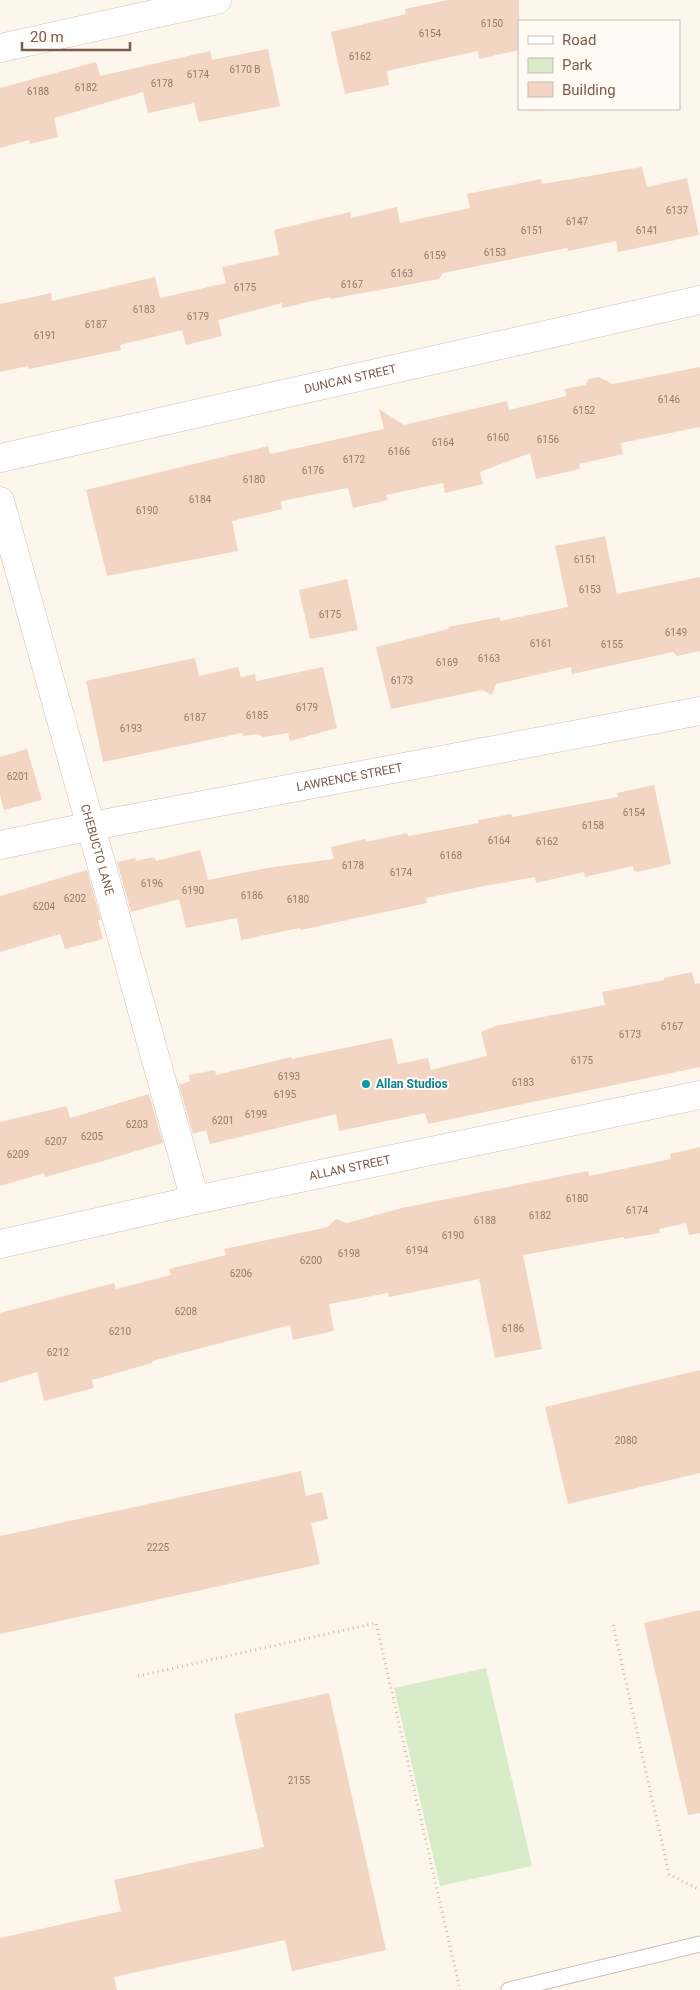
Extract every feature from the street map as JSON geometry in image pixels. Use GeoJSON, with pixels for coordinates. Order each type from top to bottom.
{"type":"FeatureCollection","features":[{"type":"Feature","properties":{"kind":"street"},"geometry":{"type":"LineString","coordinates":[[0,48],[217,0]]}},
{"type":"Feature","properties":{"kind":"street","name":"DUNCAN STREET"},"geometry":{"type":"LineString","coordinates":[[0,458],[700,300]]}},
{"type":"Feature","properties":{"kind":"street","name":"CHEBUCTO LANE"},"geometry":{"type":"LineString","coordinates":[[0,501],[195,1200]]}},
{"type":"Feature","properties":{"kind":"street","name":"LAWRENCE STREET"},"geometry":{"type":"LineString","coordinates":[[0,845],[700,710]]}},
{"type":"Feature","properties":{"kind":"street","name":"ALLAN STREET"},"geometry":{"type":"LineString","coordinates":[[0,1244],[195,1200],[700,1095]]}},
{"type":"Feature","properties":{"kind":"lane"},"geometry":{"type":"LineString","coordinates":[[509,1990],[700,1944]]}},
{"type":"Feature","properties":{"kind":"path"},"geometry":{"type":"LineString","coordinates":[[138,1676],[376,1623],[460,1990]]}},
{"type":"Feature","properties":{"kind":"path"},"geometry":{"type":"LineString","coordinates":[[613,1625],[668,1874],[700,1890]]}},
{"type":"Feature","properties":{"kind":"green space"},"geometry":{"type":"Polygon","coordinates":[[[486,1668],[532,1866],[440,1886],[394,1688],[486,1668]]]}},
{"type":"Feature","properties":{"kind":"building"},"geometry":{"type":"Polygon","coordinates":[[[448,0],[519,0],[518,50],[479,59],[478,51],[387,71],[389,85],[345,94],[331,32],[406,14],[405,9],[448,0]]]}},
{"type":"Feature","properties":{"kind":"building"},"geometry":{"type":"Polygon","coordinates":[[[268,49],[280,106],[199,122],[194,103],[148,113],[143,92],[54,118],[58,137],[30,144],[29,140],[0,148],[0,88],[96,62],[100,76],[210,51],[212,60],[268,49]]]}},
{"type":"Feature","properties":{"kind":"building"},"geometry":{"type":"Polygon","coordinates":[[[642,167],[647,187],[687,178],[699,235],[618,252],[616,241],[568,251],[567,248],[443,273],[439,279],[330,299],[330,297],[282,308],[282,303],[218,320],[222,336],[186,345],[182,330],[120,345],[121,350],[29,369],[28,366],[0,372],[0,304],[51,293],[52,301],[155,277],[160,298],[226,283],[222,267],[279,255],[274,230],[350,212],[351,218],[397,207],[400,223],[470,208],[467,194],[541,179],[542,184],[642,167]]]}},
{"type":"Feature","properties":{"kind":"building"},"geometry":{"type":"Polygon","coordinates":[[[700,367],[700,427],[621,443],[623,454],[579,464],[580,469],[536,479],[530,453],[480,472],[483,484],[445,493],[443,483],[386,495],[388,500],[353,508],[348,488],[281,501],[282,509],[232,521],[238,551],[107,576],[86,490],[268,446],[270,454],[384,429],[379,409],[404,425],[507,401],[509,410],[566,396],[565,389],[585,385],[589,379],[599,377],[613,384],[700,367]]]}},
{"type":"Feature","properties":{"kind":"building"},"geometry":{"type":"Polygon","coordinates":[[[605,536],[617,594],[700,577],[700,651],[677,656],[673,652],[572,674],[571,667],[496,684],[492,695],[482,690],[391,709],[376,647],[449,629],[448,627],[500,617],[500,621],[568,607],[555,546],[605,536]]]}},
{"type":"Feature","properties":{"kind":"building"},"geometry":{"type":"Polygon","coordinates":[[[347,579],[358,630],[310,639],[299,590],[347,579]]]}},
{"type":"Feature","properties":{"kind":"building"},"geometry":{"type":"Polygon","coordinates":[[[195,658],[199,676],[238,667],[241,677],[255,674],[256,681],[323,667],[337,728],[290,741],[288,733],[263,737],[258,734],[243,736],[242,733],[103,762],[86,681],[195,658]]]}},
{"type":"Feature","properties":{"kind":"building"},"geometry":{"type":"Polygon","coordinates":[[[27,749],[42,800],[4,810],[0,795],[0,757],[27,749]]]}},
{"type":"Feature","properties":{"kind":"building"},"geometry":{"type":"Polygon","coordinates":[[[654,785],[671,864],[638,872],[634,871],[633,866],[585,877],[584,872],[536,883],[535,877],[426,898],[427,903],[301,930],[300,928],[241,940],[237,918],[186,928],[179,899],[131,912],[117,862],[135,858],[136,861],[154,857],[156,861],[200,850],[208,880],[267,868],[334,859],[331,847],[365,839],[366,842],[407,833],[408,836],[479,823],[478,820],[511,814],[512,817],[618,797],[617,793],[654,785]]]}},
{"type":"Feature","properties":{"kind":"building"},"geometry":{"type":"Polygon","coordinates":[[[87,870],[101,920],[98,920],[103,939],[65,949],[60,934],[0,952],[0,896],[87,870]]]}},
{"type":"Feature","properties":{"kind":"building"},"geometry":{"type":"Polygon","coordinates":[[[692,972],[695,984],[700,983],[700,1067],[428,1124],[425,1113],[339,1131],[336,1114],[210,1144],[206,1130],[193,1134],[179,1085],[190,1081],[189,1075],[215,1070],[216,1075],[291,1057],[292,1059],[392,1038],[398,1064],[428,1058],[431,1070],[487,1056],[481,1032],[495,1026],[605,1005],[602,992],[664,980],[664,978],[692,972]]]}},
{"type":"Feature","properties":{"kind":"building"},"geometry":{"type":"Polygon","coordinates":[[[149,1094],[163,1143],[45,1177],[44,1173],[0,1186],[0,1122],[67,1106],[70,1118],[149,1094]]]}},
{"type":"Feature","properties":{"kind":"building"},"geometry":{"type":"Polygon","coordinates":[[[700,1147],[700,1233],[689,1235],[686,1223],[659,1229],[660,1233],[624,1239],[624,1237],[523,1255],[542,1349],[495,1358],[479,1279],[389,1297],[388,1293],[329,1304],[334,1331],[293,1340],[290,1325],[152,1361],[152,1363],[92,1380],[94,1388],[44,1401],[37,1372],[0,1383],[0,1313],[114,1283],[116,1289],[171,1275],[169,1269],[226,1255],[224,1249],[328,1227],[336,1219],[347,1223],[402,1208],[588,1171],[589,1176],[671,1159],[670,1154],[700,1147]]]}},
{"type":"Feature","properties":{"kind":"building"},"geometry":{"type":"Polygon","coordinates":[[[700,1370],[700,1473],[568,1504],[545,1407],[700,1370]]]}},
{"type":"Feature","properties":{"kind":"building"},"geometry":{"type":"Polygon","coordinates":[[[301,1471],[306,1496],[322,1492],[328,1519],[311,1523],[320,1564],[0,1634],[0,1536],[301,1471]]]}},
{"type":"Feature","properties":{"kind":"building"},"geometry":{"type":"Polygon","coordinates":[[[700,1610],[700,1813],[688,1815],[644,1623],[700,1610]]]}},
{"type":"Feature","properties":{"kind":"building"},"geometry":{"type":"Polygon","coordinates":[[[329,1693],[386,1950],[292,1971],[285,1940],[114,1977],[117,1990],[0,1990],[0,1938],[121,1911],[114,1880],[264,1847],[234,1714],[329,1693]]]}},
{"type":"Feature","properties":{"kind":"place","name":"Allan Studios"},"geometry":{"type":"Point","coordinates":[366,1084]}}]}
